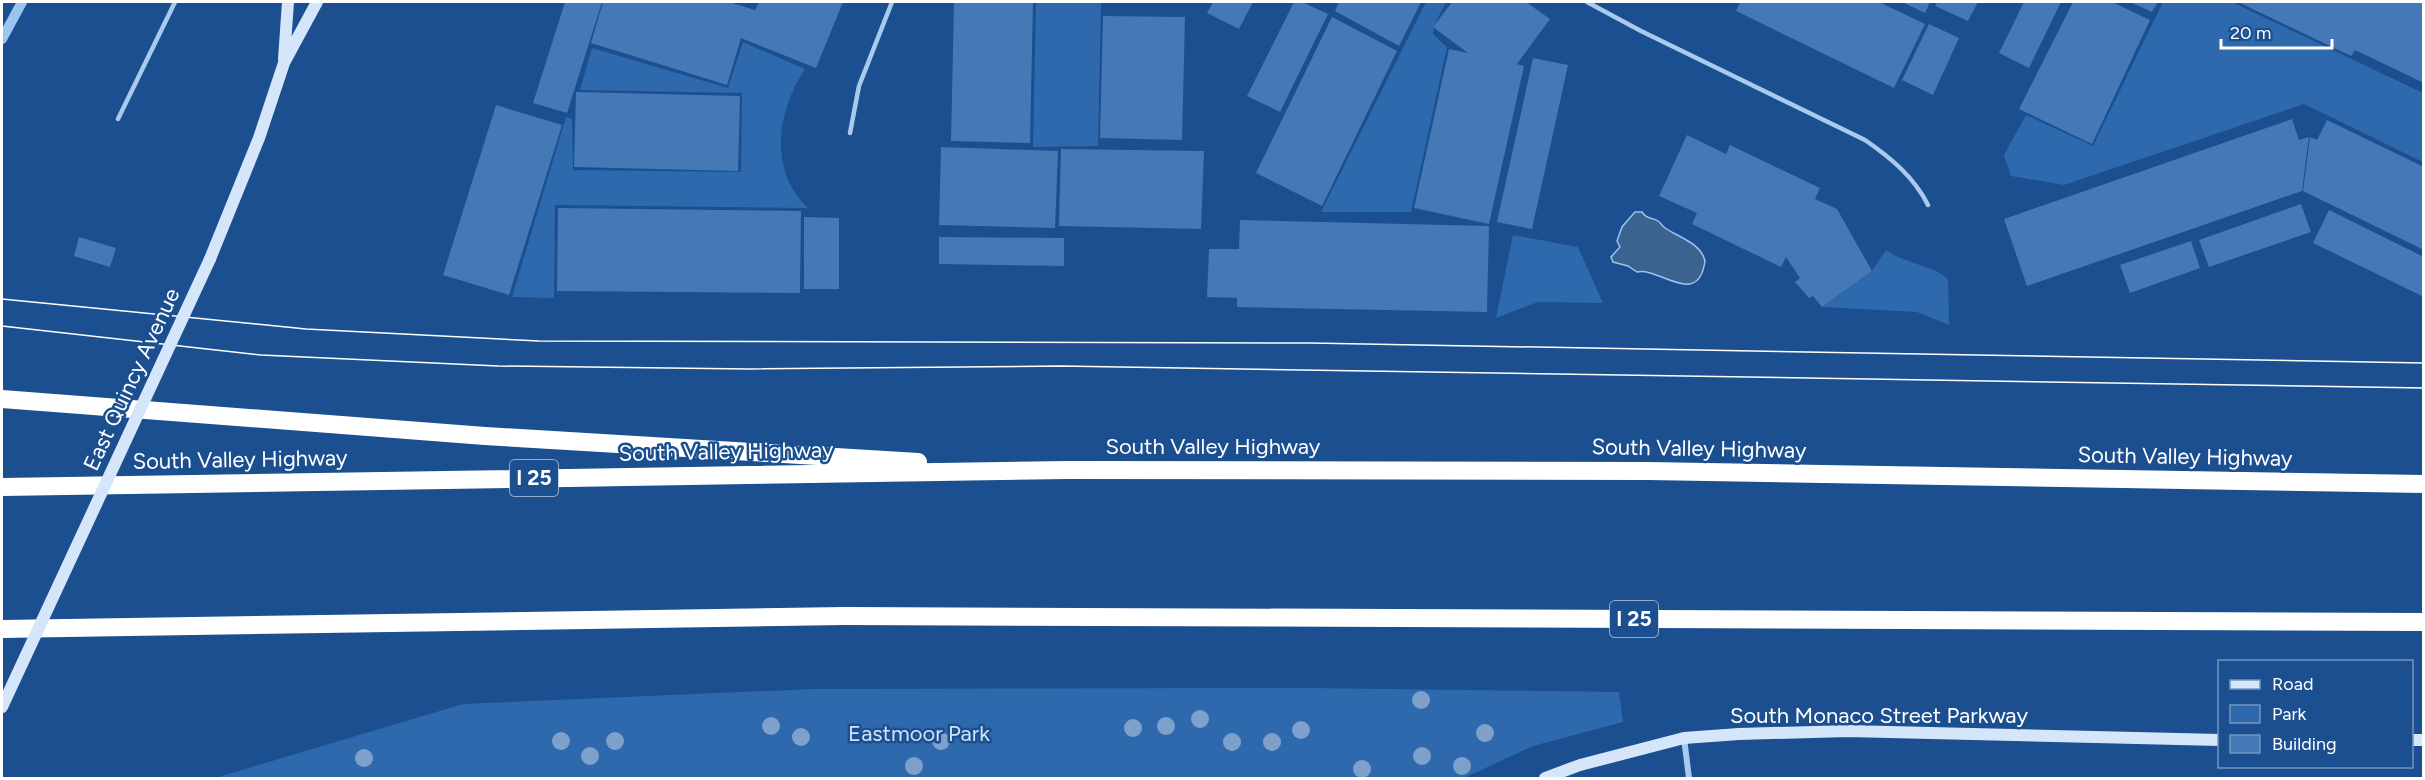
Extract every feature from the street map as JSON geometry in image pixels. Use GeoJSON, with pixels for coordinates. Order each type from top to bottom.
{"type":"FeatureCollection","features":[{"type":"Feature","properties":{"kind":"highway"},"geometry":{"type":"LineString","coordinates":[[2,399],[484,436],[1067,470]]}},
{"type":"Feature","properties":{"kind":"highway","name":"South Valley Highway"},"geometry":{"type":"LineString","coordinates":[[2,486],[1067,470],[1648,471],[2424,484]]}},
{"type":"Feature","properties":{"kind":"highway","name":"I 25"},"geometry":{"type":"LineString","coordinates":[[2,629],[844,616],[2424,622]]}},
{"type":"Feature","properties":{"kind":"main road","name":"East Quincy Avenue"},"geometry":{"type":"LineString","coordinates":[[284,63],[288,2]]}},
{"type":"Feature","properties":{"kind":"main road","name":"East Quincy Avenue"},"geometry":{"type":"LineString","coordinates":[[2,707],[210,259],[259,138],[284,63],[317,2]]}},
{"type":"Feature","properties":{"kind":"main road","name":"South Monaco Street Parkway"},"geometry":{"type":"LineString","coordinates":[[1545,778],[1580,765],[1684,738],[1782,732],[1848,731],[2218,740]]}},
{"type":"Feature","properties":{"kind":"street"},"geometry":{"type":"LineString","coordinates":[[1684,738],[1689,778]]}},
{"type":"Feature","properties":{"kind":"lane"},"geometry":{"type":"LineString","coordinates":[[118,119],[174,2]]}},
{"type":"Feature","properties":{"kind":"lane"},"geometry":{"type":"LineString","coordinates":[[850,133],[859,86],[892,2]]}},
{"type":"Feature","properties":{"kind":"lane"},"geometry":{"type":"LineString","coordinates":[[1587,2],[1641,31],[1865,140],[1907,174],[1928,205]]}},
{"type":"Feature","properties":{"kind":"green space"},"geometry":{"type":"Polygon","coordinates":[[[1036,2],[1101,3],[1098,146],[1033,147],[1036,2]]]}},
{"type":"Feature","properties":{"kind":"green space"},"geometry":{"type":"Polygon","coordinates":[[[1426,2],[1446,2],[1433,34],[1447,47],[1411,212],[1321,212],[1426,2]]]}},
{"type":"Feature","properties":{"kind":"green space"},"geometry":{"type":"Polygon","coordinates":[[[2163,2],[2232,2],[2423,93],[2423,162],[2304,104],[2064,185],[2011,176],[2004,155],[2026,115],[2093,146],[2163,2]]]}},
{"type":"Feature","properties":{"kind":"green space"},"geometry":{"type":"Polygon","coordinates":[[[743,42],[805,69],[788,103],[781,140],[782,158],[787,176],[795,193],[808,208],[555,205],[554,298],[512,297],[566,117],[572,119],[573,170],[741,172],[742,93],[580,90],[592,48],[728,88],[743,42]]]}},
{"type":"Feature","properties":{"kind":"green space"},"geometry":{"type":"Polygon","coordinates":[[[1513,235],[1578,247],[1603,303],[1538,302],[1496,318],[1513,235]]]}},
{"type":"Feature","properties":{"kind":"green space"},"geometry":{"type":"Polygon","coordinates":[[[1886,250],[1948,279],[1949,325],[1917,312],[1822,307],[1872,271],[1886,250]]]}},
{"type":"Feature","properties":{"kind":"green space","name":"Eastmoor Park"},"geometry":{"type":"Polygon","coordinates":[[[1308,688],[1619,692],[1623,722],[1533,746],[1464,778],[215,778],[463,704],[813,689],[1308,688]]]}},
{"type":"Feature","properties":{"kind":"shaded area"},"geometry":{"type":"Polygon","coordinates":[[[1635,212],[1642,212],[1658,221],[1699,250],[1705,261],[1701,275],[1695,282],[1677,283],[1646,272],[1637,272],[1628,266],[1613,262],[1611,257],[1620,247],[1617,241],[1622,227],[1635,212]]]}},
{"type":"Feature","properties":{"kind":"building"},"geometry":{"type":"Polygon","coordinates":[[[565,2],[602,2],[567,113],[533,103],[565,2]]]}},
{"type":"Feature","properties":{"kind":"building"},"geometry":{"type":"Polygon","coordinates":[[[603,2],[729,2],[755,10],[759,2],[843,2],[816,68],[741,38],[727,85],[591,43],[603,2]]]}},
{"type":"Feature","properties":{"kind":"building"},"geometry":{"type":"Polygon","coordinates":[[[954,2],[1033,2],[1030,143],[951,141],[954,2]]]}},
{"type":"Feature","properties":{"kind":"building"},"geometry":{"type":"Polygon","coordinates":[[[1213,2],[1253,2],[1239,29],[1207,13],[1213,2]]]}},
{"type":"Feature","properties":{"kind":"building"},"geometry":{"type":"Polygon","coordinates":[[[1294,2],[1302,2],[1328,14],[1280,112],[1247,96],[1294,2]]]}},
{"type":"Feature","properties":{"kind":"building"},"geometry":{"type":"Polygon","coordinates":[[[1339,2],[1421,2],[1399,46],[1335,11],[1339,2]]]}},
{"type":"Feature","properties":{"kind":"building"},"geometry":{"type":"Polygon","coordinates":[[[1452,2],[1526,2],[1550,19],[1517,64],[1524,66],[1489,224],[1414,208],[1449,49],[1468,53],[1433,27],[1452,2]]]}},
{"type":"Feature","properties":{"kind":"building"},"geometry":{"type":"Polygon","coordinates":[[[1740,2],[1879,2],[1925,24],[1894,88],[1736,11],[1740,2]]]}},
{"type":"Feature","properties":{"kind":"building"},"geometry":{"type":"Polygon","coordinates":[[[1902,2],[1930,2],[1925,13],[1902,2]]]}},
{"type":"Feature","properties":{"kind":"building"},"geometry":{"type":"Polygon","coordinates":[[[1937,2],[1978,2],[1968,21],[1935,6],[1937,2]]]}},
{"type":"Feature","properties":{"kind":"building"},"geometry":{"type":"Polygon","coordinates":[[[2024,2],[2061,2],[2029,68],[1999,53],[2024,2]]]}},
{"type":"Feature","properties":{"kind":"building"},"geometry":{"type":"Polygon","coordinates":[[[2073,2],[2112,2],[2150,20],[2092,144],[2019,109],[2073,2]]]}},
{"type":"Feature","properties":{"kind":"building"},"geometry":{"type":"Polygon","coordinates":[[[2130,2],[2158,2],[2152,12],[2130,2]]]}},
{"type":"Feature","properties":{"kind":"building"},"geometry":{"type":"Polygon","coordinates":[[[2238,2],[2424,3],[2424,83],[2355,50],[2351,56],[2238,2]]]}},
{"type":"Feature","properties":{"kind":"building"},"geometry":{"type":"Polygon","coordinates":[[[1103,16],[1185,17],[1182,140],[1100,138],[1103,16]]]}},
{"type":"Feature","properties":{"kind":"building"},"geometry":{"type":"Polygon","coordinates":[[[1332,17],[1397,51],[1322,206],[1256,173],[1332,17]]]}},
{"type":"Feature","properties":{"kind":"building"},"geometry":{"type":"Polygon","coordinates":[[[1929,24],[1959,38],[1933,95],[1902,80],[1929,24]]]}},
{"type":"Feature","properties":{"kind":"building"},"geometry":{"type":"Polygon","coordinates":[[[1533,58],[1568,65],[1532,229],[1497,222],[1533,58]]]}},
{"type":"Feature","properties":{"kind":"building"},"geometry":{"type":"Polygon","coordinates":[[[576,92],[740,96],[738,171],[574,167],[576,92]]]}},
{"type":"Feature","properties":{"kind":"building"},"geometry":{"type":"Polygon","coordinates":[[[496,105],[562,125],[509,295],[443,275],[496,105]]]}},
{"type":"Feature","properties":{"kind":"building"},"geometry":{"type":"Polygon","coordinates":[[[2292,119],[2299,140],[2309,137],[2302,191],[2027,286],[2004,219],[2292,119]]]}},
{"type":"Feature","properties":{"kind":"building"},"geometry":{"type":"Polygon","coordinates":[[[2327,120],[2424,167],[2424,250],[2303,191],[2310,137],[2317,140],[2327,120]]]}},
{"type":"Feature","properties":{"kind":"building"},"geometry":{"type":"Polygon","coordinates":[[[1687,135],[1726,154],[1730,145],[1820,188],[1815,199],[1837,209],[1872,271],[1822,307],[1813,296],[1809,298],[1795,282],[1800,278],[1786,257],[1781,267],[1692,224],[1697,213],[1659,196],[1687,135]]]}},
{"type":"Feature","properties":{"kind":"building"},"geometry":{"type":"Polygon","coordinates":[[[941,147],[1058,151],[1055,228],[939,225],[941,147]]]}},
{"type":"Feature","properties":{"kind":"building"},"geometry":{"type":"Polygon","coordinates":[[[1061,149],[1204,151],[1201,229],[1059,226],[1061,149]]]}},
{"type":"Feature","properties":{"kind":"building"},"geometry":{"type":"Polygon","coordinates":[[[2301,204],[2311,232],[2209,267],[2199,240],[2301,204]]]}},
{"type":"Feature","properties":{"kind":"building"},"geometry":{"type":"Polygon","coordinates":[[[558,208],[801,211],[800,293],[557,291],[558,208]]]}},
{"type":"Feature","properties":{"kind":"building"},"geometry":{"type":"Polygon","coordinates":[[[2329,210],[2424,257],[2424,297],[2313,243],[2329,210]]]}},
{"type":"Feature","properties":{"kind":"building"},"geometry":{"type":"Polygon","coordinates":[[[804,217],[839,218],[839,289],[804,289],[804,217]]]}},
{"type":"Feature","properties":{"kind":"building"},"geometry":{"type":"Polygon","coordinates":[[[1240,220],[1489,226],[1487,312],[1237,307],[1237,298],[1207,297],[1209,249],[1239,249],[1240,220]]]}},
{"type":"Feature","properties":{"kind":"building"},"geometry":{"type":"Polygon","coordinates":[[[79,237],[116,248],[110,267],[74,256],[79,237]]]}},
{"type":"Feature","properties":{"kind":"building"},"geometry":{"type":"Polygon","coordinates":[[[939,237],[1064,238],[1064,266],[939,264],[939,237]]]}},
{"type":"Feature","properties":{"kind":"building"},"geometry":{"type":"Polygon","coordinates":[[[2191,241],[2200,268],[2130,293],[2120,265],[2191,241]]]}},
{"type":"Feature","properties":{"kind":"waterway"},"geometry":{"type":"LineString","coordinates":[[2,39],[22,2]]}},
{"type":"Feature","properties":{"kind":"tram line"},"geometry":{"type":"LineString","coordinates":[[2,299],[306,329],[539,341],[1310,343],[2424,363]]}},
{"type":"Feature","properties":{"kind":"tram line"},"geometry":{"type":"LineString","coordinates":[[2,326],[261,355],[498,366],[749,369],[1060,366],[2424,388]]}}]}
